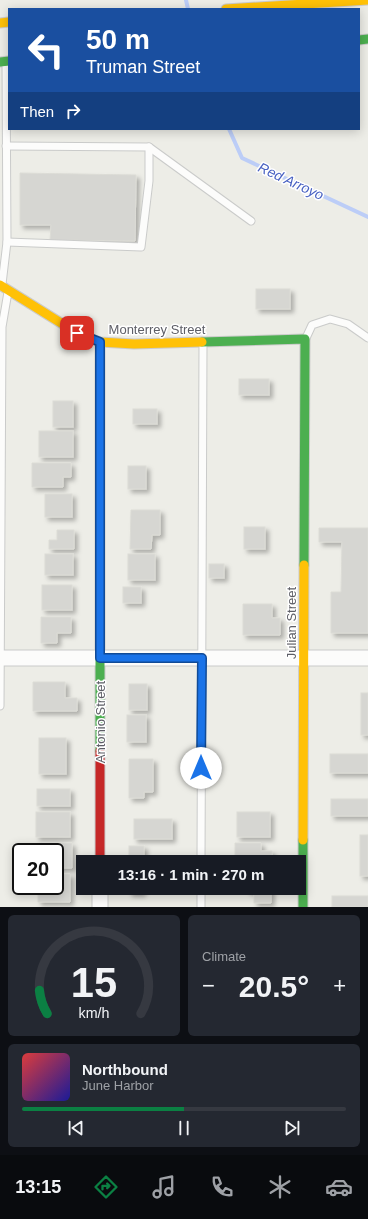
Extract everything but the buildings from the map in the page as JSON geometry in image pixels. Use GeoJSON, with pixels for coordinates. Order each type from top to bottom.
{"type":"FeatureCollection","features":[{"type":"Feature","properties":{"kind":"street"},"geometry":{"type":"LineString","coordinates":[[242,8],[368,0]]}},
{"type":"Feature","properties":{"kind":"street","name":"Monterrey Street"},"geometry":{"type":"LineString","coordinates":[[3,287],[77,333],[100,342],[134,344],[305,339]]}},
{"type":"Feature","properties":{"kind":"street","name":"Julian Street"},"geometry":{"type":"LineString","coordinates":[[303,907],[305,339]]}},
{"type":"Feature","properties":{"kind":"street","name":"Antonio Street"},"geometry":{"type":"LineString","coordinates":[[100,342],[100,855]]}},
{"type":"Feature","properties":{"kind":"street"},"geometry":{"type":"LineString","coordinates":[[0,658],[368,658]]}},
{"type":"Feature","properties":{"kind":"street"},"geometry":{"type":"LineString","coordinates":[[100,895],[100,907]]}},
{"type":"Feature","properties":{"kind":"lane"},"geometry":{"type":"LineString","coordinates":[[0,706],[2,327],[3,287],[7,242],[3,179],[6,146],[3,116],[5,62]]}},
{"type":"Feature","properties":{"kind":"lane"},"geometry":{"type":"LineString","coordinates":[[6,146],[149,147],[251,221]]}},
{"type":"Feature","properties":{"kind":"lane"},"geometry":{"type":"LineString","coordinates":[[7,242],[141,248],[149,181],[149,147]]}},
{"type":"Feature","properties":{"kind":"lane"},"geometry":{"type":"LineString","coordinates":[[305,339],[312,325],[330,319],[348,324],[368,338]]}},
{"type":"Feature","properties":{"kind":"lane"},"geometry":{"type":"LineString","coordinates":[[201,855],[202,342]]}},
{"type":"Feature","properties":{"kind":"lane"},"geometry":{"type":"LineString","coordinates":[[201,895],[201,907]]}},
{"type":"Feature","properties":{"kind":"waterway","name":"Red Arroyo"},"geometry":{"type":"LineString","coordinates":[[186,0],[188,8]]}},
{"type":"Feature","properties":{"kind":"waterway","name":"Red Arroyo"},"geometry":{"type":"LineString","coordinates":[[229,130],[242,158],[368,217]]}},
{"type":"Feature","properties":{"kind":"traffic: fast"},"geometry":{"type":"LineString","coordinates":[[360,40],[368,39]]}},
{"type":"Feature","properties":{"kind":"traffic: fast"},"geometry":{"type":"LineString","coordinates":[[0,62],[8,61]]}},
{"type":"Feature","properties":{"kind":"traffic: fast"},"geometry":{"type":"LineString","coordinates":[[202,342],[305,339],[304,565]]}},
{"type":"Feature","properties":{"kind":"traffic: fast"},"geometry":{"type":"LineString","coordinates":[[100,342],[100,751]]}},
{"type":"Feature","properties":{"kind":"traffic: fast"},"geometry":{"type":"LineString","coordinates":[[303,840],[303,907]]}},
{"type":"Feature","properties":{"kind":"traffic: slow"},"geometry":{"type":"LineString","coordinates":[[242,8],[368,0]]}},
{"type":"Feature","properties":{"kind":"traffic: slow"},"geometry":{"type":"LineString","coordinates":[[0,23],[8,22]]}},
{"type":"Feature","properties":{"kind":"traffic: slow"},"geometry":{"type":"LineString","coordinates":[[0,285],[77,333],[100,342],[134,344],[202,342]]}},
{"type":"Feature","properties":{"kind":"traffic: slow"},"geometry":{"type":"LineString","coordinates":[[303,840],[304,565]]}},
{"type":"Feature","properties":{"kind":"traffic: jam"},"geometry":{"type":"LineString","coordinates":[[100,751],[100,855]]}},
{"type":"Feature","properties":{"kind":"route"},"geometry":{"type":"LineString","coordinates":[[77,333],[100,342],[100,658],[202,658],[201,768]]}}]}
